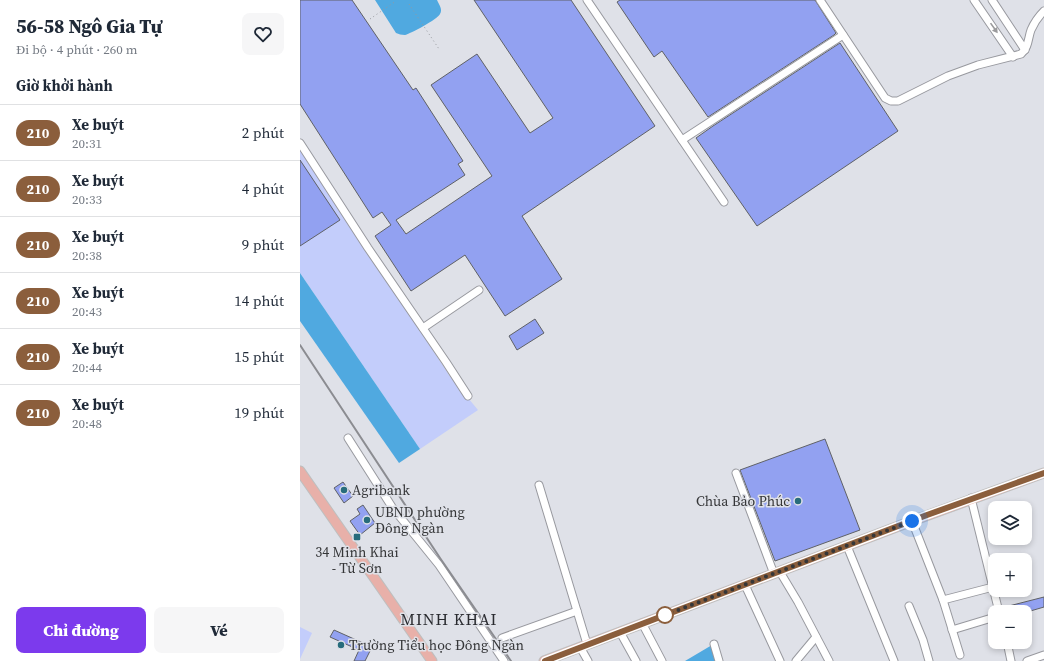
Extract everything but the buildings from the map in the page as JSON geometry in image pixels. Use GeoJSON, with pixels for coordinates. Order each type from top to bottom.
{"type":"FeatureCollection","features":[{"type":"Feature","properties":{"kind":"main road"},"geometry":{"type":"LineString","coordinates":[[300,471],[432,661]]}},
{"type":"Feature","properties":{"kind":"main road"},"geometry":{"type":"LineString","coordinates":[[544,661],[972,498],[1044,473]]}},
{"type":"Feature","properties":{"kind":"street"},"geometry":{"type":"LineString","coordinates":[[587,0],[724,202]]}},
{"type":"Feature","properties":{"kind":"street"},"geometry":{"type":"LineString","coordinates":[[820,0],[885,98],[891,101],[898,101],[953,74],[978,65],[1021,54],[1025,50],[1033,26],[1044,11]]}},
{"type":"Feature","properties":{"kind":"street"},"geometry":{"type":"LineString","coordinates":[[974,0],[1013,57]]}},
{"type":"Feature","properties":{"kind":"street"},"geometry":{"type":"LineString","coordinates":[[992,0],[1025,50]]}},
{"type":"Feature","properties":{"kind":"street"},"geometry":{"type":"LineString","coordinates":[[682,140],[843,34]]}},
{"type":"Feature","properties":{"kind":"street"},"geometry":{"type":"LineString","coordinates":[[300,143],[368,248],[468,396]]}},
{"type":"Feature","properties":{"kind":"street"},"geometry":{"type":"LineString","coordinates":[[423,328],[479,290]]}},
{"type":"Feature","properties":{"kind":"street"},"geometry":{"type":"LineString","coordinates":[[348,438],[392,507],[439,565],[504,661]]}},
{"type":"Feature","properties":{"kind":"street"},"geometry":{"type":"LineString","coordinates":[[736,473],[777,573],[798,602],[829,661]]}},
{"type":"Feature","properties":{"kind":"street"},"geometry":{"type":"LineString","coordinates":[[539,485],[577,611],[583,645],[588,661]]}},
{"type":"Feature","properties":{"kind":"street"},"geometry":{"type":"LineString","coordinates":[[972,498],[988,565]]}},
{"type":"Feature","properties":{"kind":"street"},"geometry":{"type":"LineString","coordinates":[[912,521],[943,600],[960,655]]}},
{"type":"Feature","properties":{"kind":"street"},"geometry":{"type":"LineString","coordinates":[[846,546],[894,661]]}},
{"type":"Feature","properties":{"kind":"street"},"geometry":{"type":"LineString","coordinates":[[745,585],[780,661]]}},
{"type":"Feature","properties":{"kind":"street"},"geometry":{"type":"LineString","coordinates":[[943,600],[988,587]]}},
{"type":"Feature","properties":{"kind":"street"},"geometry":{"type":"LineString","coordinates":[[909,606],[923,640],[929,661]]}},
{"type":"Feature","properties":{"kind":"street"},"geometry":{"type":"LineString","coordinates":[[502,638],[577,611]]}},
{"type":"Feature","properties":{"kind":"street"},"geometry":{"type":"LineString","coordinates":[[952,630],[988,619]]}},
{"type":"Feature","properties":{"kind":"street"},"geometry":{"type":"LineString","coordinates":[[642,623],[662,661]]}},
{"type":"Feature","properties":{"kind":"street"},"geometry":{"type":"LineString","coordinates":[[620,632],[636,661]]}},
{"type":"Feature","properties":{"kind":"street"},"geometry":{"type":"LineString","coordinates":[[796,661],[816,637]]}},
{"type":"Feature","properties":{"kind":"street"},"geometry":{"type":"LineString","coordinates":[[714,644],[719,661]]}},
{"type":"Feature","properties":{"kind":"street"},"geometry":{"type":"LineString","coordinates":[[1008,649],[1010,661]]}},
{"type":"Feature","properties":{"kind":"street"},"geometry":{"type":"LineString","coordinates":[[1027,661],[1044,655]]}},
{"type":"Feature","properties":{"kind":"path"},"geometry":{"type":"LineString","coordinates":[[370,19],[396,1]]}},
{"type":"Feature","properties":{"kind":"path"},"geometry":{"type":"LineString","coordinates":[[409,4],[439,49]]}},
{"type":"Feature","properties":{"kind":"shaded area"},"geometry":{"type":"Polygon","coordinates":[[[375,0],[437,0],[441,12],[424,26],[408,34],[401,35],[396,33],[375,0]]]}},
{"type":"Feature","properties":{"kind":"shaded area"},"geometry":{"type":"Polygon","coordinates":[[[300,150],[340,206],[449,375],[478,410],[420,449],[300,273],[300,150]]]}},
{"type":"Feature","properties":{"kind":"shaded area"},"geometry":{"type":"Polygon","coordinates":[[[300,273],[420,449],[399,463],[300,321],[300,273]]]}},
{"type":"Feature","properties":{"kind":"shaded area"},"geometry":{"type":"Polygon","coordinates":[[[300,627],[312,633],[300,659],[300,627]]]}},
{"type":"Feature","properties":{"kind":"shaded area"},"geometry":{"type":"Polygon","coordinates":[[[712,645],[717,661],[685,661],[712,645]]]}},
{"type":"Feature","properties":{"kind":"railway"},"geometry":{"type":"LineString","coordinates":[[300,345],[440,558],[511,661]]}},
{"type":"Feature","properties":{"kind":"bus line","name":"210"},"geometry":{"type":"LineString","coordinates":[[545,661],[972,498],[1044,473]]}},
{"type":"Feature","properties":{"kind":"place","name":"Agribank"},"geometry":{"type":"Point","coordinates":[344,490]}},
{"type":"Feature","properties":{"kind":"place","name":"Chùa Bảo Phúc"},"geometry":{"type":"Point","coordinates":[798,501]}},
{"type":"Feature","properties":{"kind":"place","name":"UBND phường Đông Ngàn"},"geometry":{"type":"Point","coordinates":[367,520]}},
{"type":"Feature","properties":{"kind":"place","name":"34 Minh Khai - Từ Sơn"},"geometry":{"type":"Point","coordinates":[357,537]}},
{"type":"Feature","properties":{"kind":"place","name":"Trường Tiểu học Đông Ngàn"},"geometry":{"type":"Point","coordinates":[341,645]}},
{"type":"Feature","properties":{"kind":"district","name":"MINH KHAI"},"geometry":{"type":"Point","coordinates":[449,619]}},
{"type":"Feature","properties":{"kind":"route"},"geometry":{"type":"LineString","coordinates":[[665,615],[912,521]]}}]}
